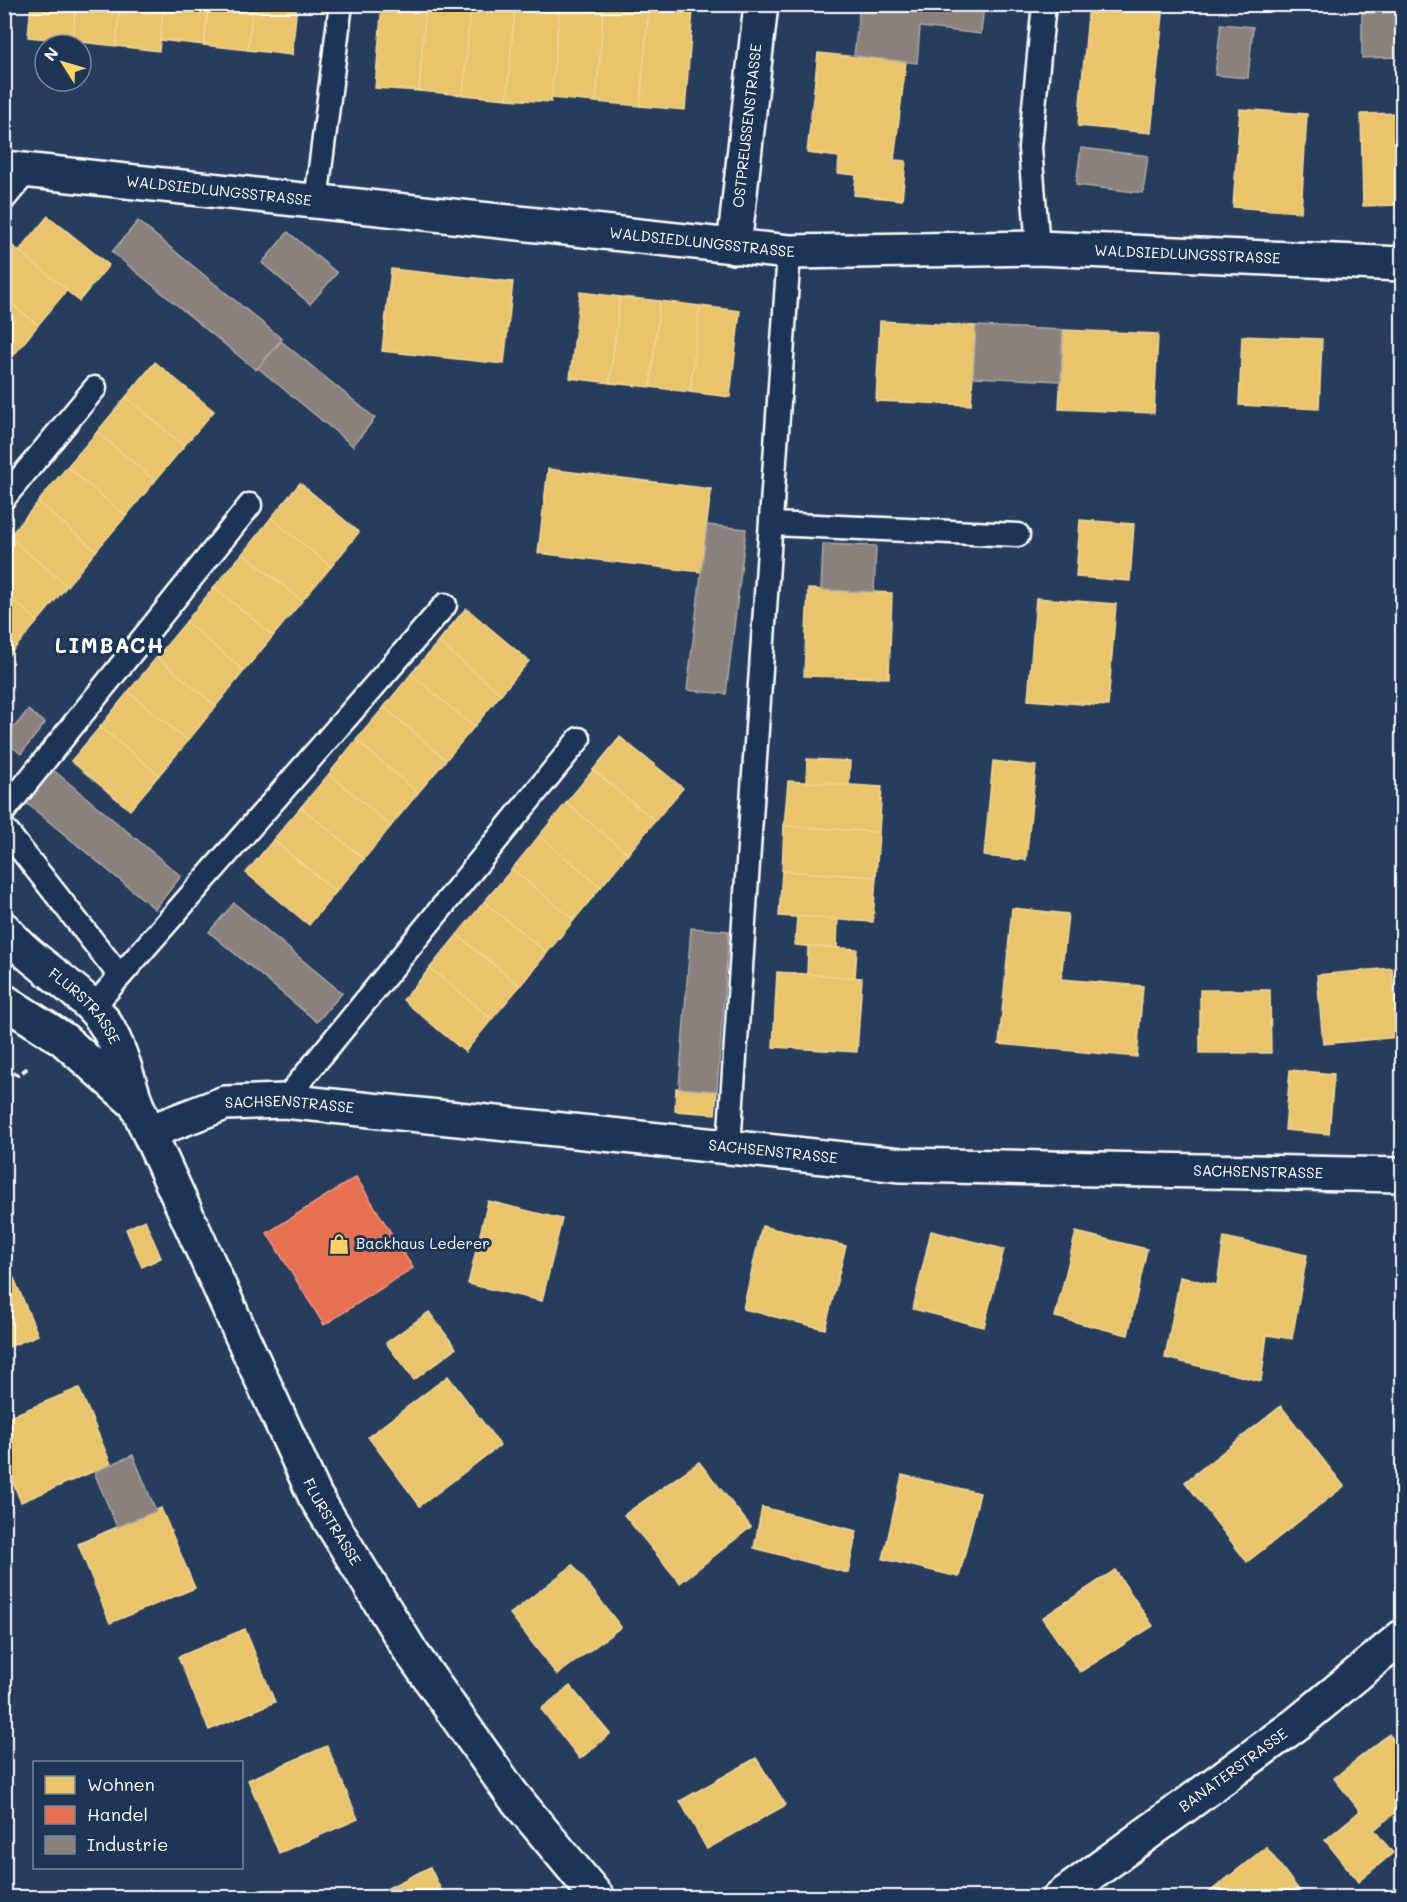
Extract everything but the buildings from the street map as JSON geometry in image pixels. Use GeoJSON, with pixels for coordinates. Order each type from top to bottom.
{"type":"FeatureCollection","features":[{"type":"Feature","properties":{"kind":"street","name":"OSTPREUSSENSTRASSE"},"geometry":{"type":"LineString","coordinates":[[734,247],[761,4]]}},
{"type":"Feature","properties":{"kind":"street","name":"WALDSIEDLUNGSSTRASSE"},"geometry":{"type":"LineString","coordinates":[[16,169],[789,252],[1038,248],[1402,264]]}},
{"type":"Feature","properties":{"kind":"street","name":"FLURSTRASSE"},"geometry":{"type":"LineString","coordinates":[[4,929],[36,962],[93,1007],[117,1045],[142,1118],[315,1496],[411,1652],[512,1793],[598,1898]]}},
{"type":"Feature","properties":{"kind":"street","name":"FLURSTRASSE"},"geometry":{"type":"LineString","coordinates":[[4,1000],[63,1039],[142,1118]]}},
{"type":"Feature","properties":{"kind":"street","name":"SACHSENSTRASSE"},"geometry":{"type":"LineString","coordinates":[[142,1118],[225,1103],[284,1101],[729,1146],[901,1166],[1402,1175]]}},
{"type":"Feature","properties":{"kind":"street","name":"BANATERSTRASSE"},"geometry":{"type":"LineString","coordinates":[[1059,1898],[1299,1723],[1402,1637]]}},
{"type":"Feature","properties":{"kind":"lane"},"geometry":{"type":"LineString","coordinates":[[316,201],[341,4]]}},
{"type":"Feature","properties":{"kind":"lane"},"geometry":{"type":"LineString","coordinates":[[1038,248],[1030,148],[1044,4]]}},
{"type":"Feature","properties":{"kind":"lane"},"geometry":{"type":"LineString","coordinates":[[4,199],[16,169]]}},
{"type":"Feature","properties":{"kind":"lane"},"geometry":{"type":"LineString","coordinates":[[729,1146],[789,252]]}},
{"type":"Feature","properties":{"kind":"lane"},"geometry":{"type":"LineString","coordinates":[[4,498],[95,388]]}},
{"type":"Feature","properties":{"kind":"lane"},"geometry":{"type":"LineString","coordinates":[[4,811],[249,505]]}},
{"type":"Feature","properties":{"kind":"lane"},"geometry":{"type":"LineString","coordinates":[[772,524],[1018,535]]}},
{"type":"Feature","properties":{"kind":"lane"},"geometry":{"type":"LineString","coordinates":[[93,1007],[445,605]]}},
{"type":"Feature","properties":{"kind":"lane"},"geometry":{"type":"LineString","coordinates":[[284,1101],[579,739]]}},
{"type":"Feature","properties":{"kind":"lane"},"geometry":{"type":"LineString","coordinates":[[4,828],[120,976]]}},
{"type":"Feature","properties":{"kind":"place","name":"Backhaus Lederer"},"geometry":{"type":"Point","coordinates":[339,1244]}},
{"type":"Feature","properties":{"kind":"district","name":"LIMBACH"},"geometry":{"type":"Point","coordinates":[110,646]}}]}
